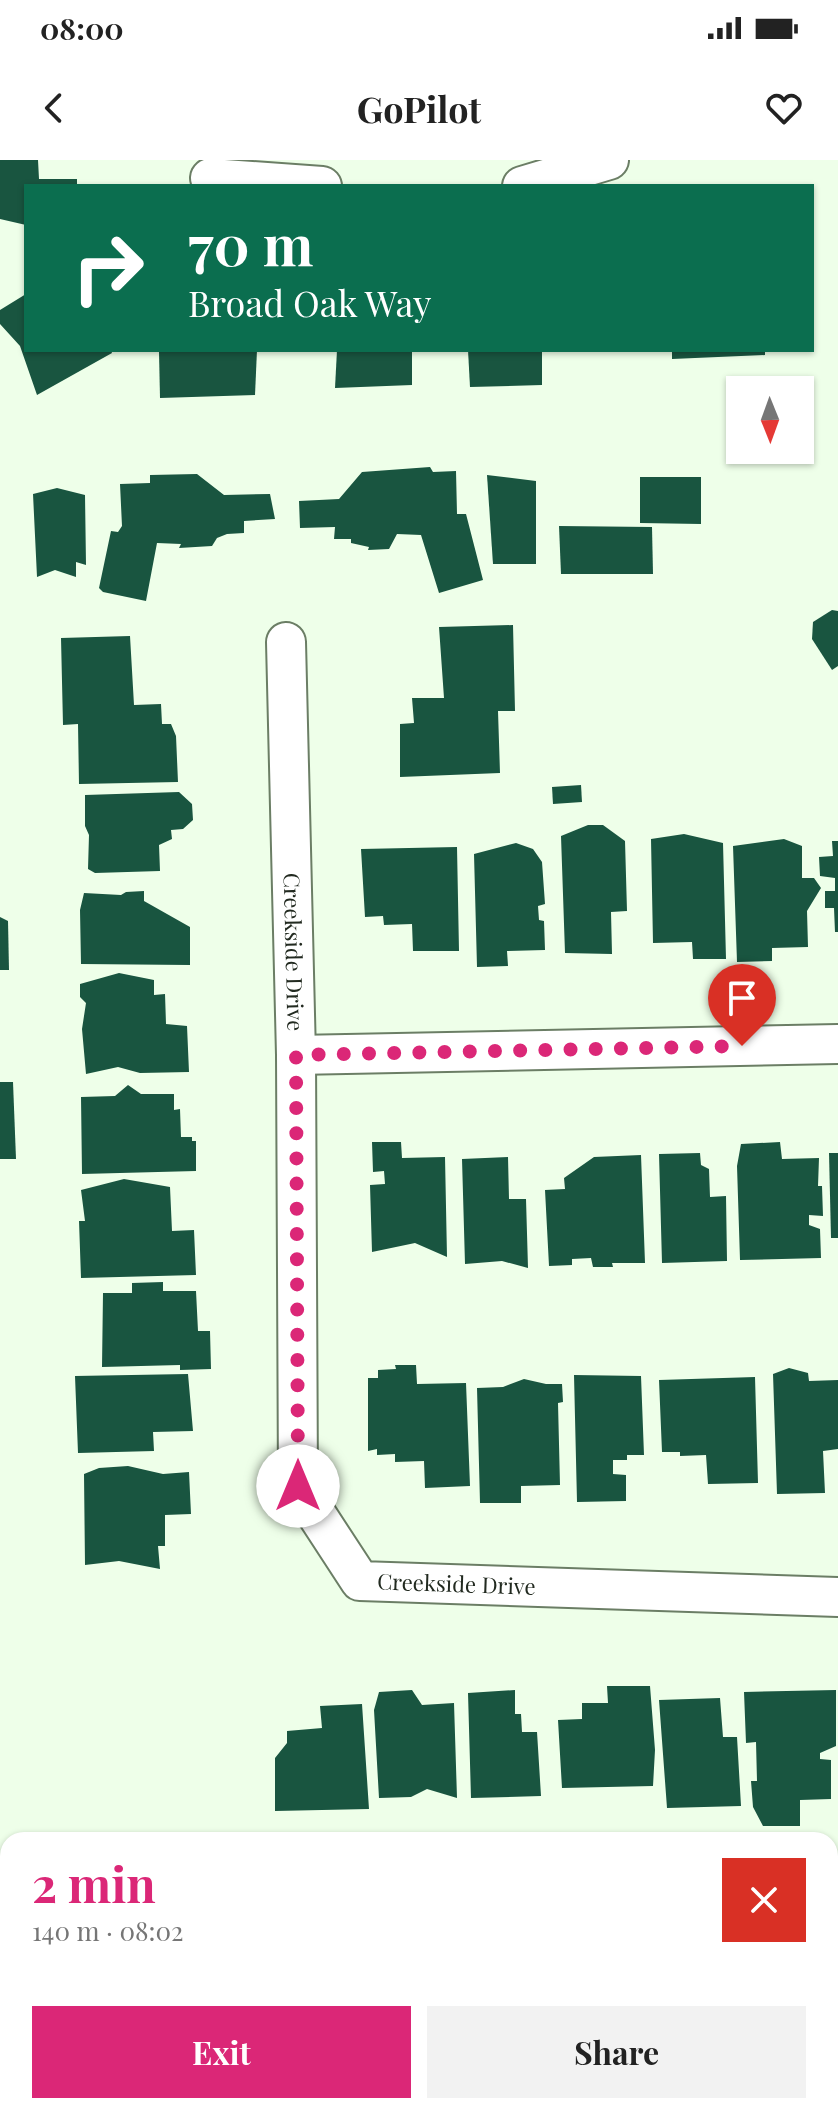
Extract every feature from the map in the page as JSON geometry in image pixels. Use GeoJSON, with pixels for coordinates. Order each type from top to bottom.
{"type":"FeatureCollection","features":[{"type":"Feature","properties":{"kind":"street"},"geometry":{"type":"LineString","coordinates":[[529,184],[609,160]]}},
{"type":"Feature","properties":{"kind":"street"},"geometry":{"type":"LineString","coordinates":[[210,178],[294,184]]}},
{"type":"Feature","properties":{"kind":"street","name":"Creekside Drive"},"geometry":{"type":"LineString","coordinates":[[286,642],[296,1055],[298,1486],[360,1581],[838,1597]]}},
{"type":"Feature","properties":{"kind":"street"},"geometry":{"type":"LineString","coordinates":[[296,1055],[838,1044]]}},
{"type":"Feature","properties":{"kind":"building"},"geometry":{"type":"Polygon","coordinates":[[[0,160],[38,160],[39,179],[77,179],[77,184],[24,184],[24,225],[0,219],[0,160]]]}},
{"type":"Feature","properties":{"kind":"building"},"geometry":{"type":"Polygon","coordinates":[[[24,295],[24,352],[112,353],[37,395],[20,346],[0,324],[0,310],[24,295]]]}},
{"type":"Feature","properties":{"kind":"building"},"geometry":{"type":"Polygon","coordinates":[[[159,352],[257,352],[255,395],[160,398],[159,352]]]}},
{"type":"Feature","properties":{"kind":"building"},"geometry":{"type":"Polygon","coordinates":[[[337,352],[412,352],[412,385],[335,388],[337,352]]]}},
{"type":"Feature","properties":{"kind":"building"},"geometry":{"type":"Polygon","coordinates":[[[468,352],[542,352],[542,385],[470,387],[468,352]]]}},
{"type":"Feature","properties":{"kind":"building"},"geometry":{"type":"Polygon","coordinates":[[[672,352],[765,352],[765,355],[672,359],[672,352]]]}},
{"type":"Feature","properties":{"kind":"building"},"geometry":{"type":"Polygon","coordinates":[[[430,467],[433,472],[456,471],[457,514],[466,514],[483,580],[439,593],[421,535],[397,534],[389,549],[368,550],[369,547],[351,543],[351,539],[334,539],[335,527],[300,528],[299,501],[339,499],[362,472],[430,467]]]}},
{"type":"Feature","properties":{"kind":"building"},"geometry":{"type":"Polygon","coordinates":[[[197,474],[224,495],[270,494],[275,519],[244,521],[244,533],[217,538],[212,546],[179,548],[181,544],[157,543],[146,601],[103,592],[99,588],[111,531],[118,532],[122,526],[120,484],[150,483],[150,475],[197,474]]]}},
{"type":"Feature","properties":{"kind":"building"},"geometry":{"type":"Polygon","coordinates":[[[487,475],[536,481],[536,564],[493,564],[487,475]]]}},
{"type":"Feature","properties":{"kind":"building"},"geometry":{"type":"Polygon","coordinates":[[[640,477],[701,477],[701,524],[640,523],[640,477]]]}},
{"type":"Feature","properties":{"kind":"building"},"geometry":{"type":"Polygon","coordinates":[[[57,488],[85,495],[86,565],[76,562],[76,577],[55,570],[37,577],[33,494],[57,488]]]}},
{"type":"Feature","properties":{"kind":"building"},"geometry":{"type":"Polygon","coordinates":[[[559,526],[652,527],[653,574],[561,574],[559,526]]]}},
{"type":"Feature","properties":{"kind":"building"},"geometry":{"type":"Polygon","coordinates":[[[832,610],[838,611],[838,666],[832,670],[812,639],[813,622],[832,610]]]}},
{"type":"Feature","properties":{"kind":"building"},"geometry":{"type":"Polygon","coordinates":[[[513,625],[515,711],[498,711],[500,773],[400,777],[400,724],[414,723],[412,698],[444,698],[439,627],[513,625]]]}},
{"type":"Feature","properties":{"kind":"building"},"geometry":{"type":"Polygon","coordinates":[[[130,636],[134,705],[161,704],[162,724],[171,724],[176,736],[178,782],[79,784],[78,724],[63,725],[61,638],[130,636]]]}},
{"type":"Feature","properties":{"kind":"building"},"geometry":{"type":"Polygon","coordinates":[[[581,785],[582,802],[553,804],[552,787],[581,785]]]}},
{"type":"Feature","properties":{"kind":"building"},"geometry":{"type":"Polygon","coordinates":[[[179,792],[192,804],[193,820],[183,829],[171,830],[172,839],[159,845],[160,871],[95,873],[88,869],[85,795],[179,792]]]}},
{"type":"Feature","properties":{"kind":"building"},"geometry":{"type":"Polygon","coordinates":[[[588,825],[603,825],[625,841],[627,911],[611,912],[612,954],[565,953],[561,836],[588,825]]]}},
{"type":"Feature","properties":{"kind":"building"},"geometry":{"type":"Polygon","coordinates":[[[684,834],[723,843],[726,959],[693,959],[692,942],[653,943],[651,839],[684,834]]]}},
{"type":"Feature","properties":{"kind":"building"},"geometry":{"type":"Polygon","coordinates":[[[784,839],[802,846],[802,878],[814,878],[821,888],[807,911],[808,947],[772,948],[772,961],[737,962],[733,846],[784,839]]]}},
{"type":"Feature","properties":{"kind":"building"},"geometry":{"type":"Polygon","coordinates":[[[832,841],[838,841],[838,932],[835,932],[834,908],[825,908],[825,891],[835,891],[835,878],[820,876],[819,857],[833,856],[832,841]]]}},
{"type":"Feature","properties":{"kind":"building"},"geometry":{"type":"Polygon","coordinates":[[[516,843],[533,849],[542,862],[545,904],[538,906],[539,920],[544,921],[545,950],[507,951],[508,966],[477,967],[474,854],[516,843]]]}},
{"type":"Feature","properties":{"kind":"building"},"geometry":{"type":"Polygon","coordinates":[[[457,847],[459,951],[413,951],[412,924],[384,925],[383,916],[365,917],[361,849],[457,847]]]}},
{"type":"Feature","properties":{"kind":"building"},"geometry":{"type":"Polygon","coordinates":[[[144,891],[144,901],[190,927],[190,965],[81,964],[80,910],[84,893],[121,895],[144,891]]]}},
{"type":"Feature","properties":{"kind":"building"},"geometry":{"type":"Polygon","coordinates":[[[0,917],[8,921],[9,970],[0,970],[0,917]]]}},
{"type":"Feature","properties":{"kind":"building"},"geometry":{"type":"Polygon","coordinates":[[[119,973],[154,980],[154,995],[165,994],[166,1024],[187,1026],[189,1072],[140,1073],[118,1067],[86,1074],[82,1029],[86,1003],[80,997],[80,984],[119,973]]]}},
{"type":"Feature","properties":{"kind":"building"},"geometry":{"type":"Polygon","coordinates":[[[0,1082],[13,1082],[16,1159],[0,1159],[0,1082]]]}},
{"type":"Feature","properties":{"kind":"building"},"geometry":{"type":"Polygon","coordinates":[[[128,1085],[141,1094],[174,1094],[174,1110],[180,1109],[181,1137],[192,1137],[192,1141],[196,1141],[196,1171],[82,1174],[81,1097],[115,1096],[128,1085]]]}},
{"type":"Feature","properties":{"kind":"building"},"geometry":{"type":"Polygon","coordinates":[[[372,1142],[401,1142],[402,1158],[445,1157],[447,1257],[415,1243],[372,1252],[370,1185],[385,1184],[384,1171],[373,1172],[372,1142]]]}},
{"type":"Feature","properties":{"kind":"building"},"geometry":{"type":"Polygon","coordinates":[[[780,1142],[782,1159],[819,1158],[818,1186],[822,1186],[823,1216],[809,1215],[809,1225],[820,1229],[821,1258],[740,1260],[737,1166],[741,1144],[780,1142]]]}},
{"type":"Feature","properties":{"kind":"building"},"geometry":{"type":"Polygon","coordinates":[[[700,1153],[701,1165],[709,1169],[710,1197],[726,1196],[727,1261],[662,1263],[659,1154],[700,1153]]]}},
{"type":"Feature","properties":{"kind":"building"},"geometry":{"type":"Polygon","coordinates":[[[829,1153],[838,1153],[838,1238],[831,1238],[829,1153]]]}},
{"type":"Feature","properties":{"kind":"building"},"geometry":{"type":"Polygon","coordinates":[[[641,1155],[645,1263],[612,1263],[613,1267],[593,1267],[591,1258],[572,1259],[572,1265],[549,1266],[545,1190],[565,1189],[564,1178],[594,1157],[641,1155]]]}},
{"type":"Feature","properties":{"kind":"building"},"geometry":{"type":"Polygon","coordinates":[[[508,1157],[509,1199],[526,1199],[528,1268],[502,1261],[465,1264],[462,1159],[508,1157]]]}},
{"type":"Feature","properties":{"kind":"building"},"geometry":{"type":"Polygon","coordinates":[[[124,1179],[170,1187],[172,1231],[194,1230],[196,1275],[81,1278],[79,1221],[85,1221],[81,1190],[124,1179]]]}},
{"type":"Feature","properties":{"kind":"building"},"geometry":{"type":"Polygon","coordinates":[[[163,1282],[163,1291],[196,1291],[198,1331],[210,1331],[211,1369],[180,1370],[180,1365],[102,1367],[103,1293],[132,1293],[132,1283],[163,1282]]]}},
{"type":"Feature","properties":{"kind":"building"},"geometry":{"type":"Polygon","coordinates":[[[395,1365],[416,1365],[417,1384],[466,1383],[470,1486],[425,1488],[424,1461],[395,1462],[395,1454],[377,1455],[377,1449],[368,1451],[368,1378],[378,1378],[378,1370],[396,1369],[395,1365]]]}},
{"type":"Feature","properties":{"kind":"building"},"geometry":{"type":"Polygon","coordinates":[[[789,1368],[808,1373],[809,1381],[838,1380],[838,1449],[823,1451],[825,1493],[777,1494],[773,1374],[789,1368]]]}},
{"type":"Feature","properties":{"kind":"building"},"geometry":{"type":"Polygon","coordinates":[[[188,1374],[193,1431],[153,1432],[154,1451],[78,1453],[75,1376],[188,1374]]]}},
{"type":"Feature","properties":{"kind":"building"},"geometry":{"type":"Polygon","coordinates":[[[574,1375],[641,1376],[644,1455],[627,1455],[627,1460],[613,1460],[613,1474],[626,1475],[626,1501],[577,1502],[574,1375]]]}},
{"type":"Feature","properties":{"kind":"building"},"geometry":{"type":"Polygon","coordinates":[[[755,1377],[758,1483],[708,1484],[706,1455],[680,1456],[680,1452],[662,1452],[659,1380],[755,1377]]]}},
{"type":"Feature","properties":{"kind":"building"},"geometry":{"type":"Polygon","coordinates":[[[524,1379],[562,1384],[563,1402],[558,1403],[560,1485],[521,1486],[521,1503],[480,1503],[477,1388],[503,1387],[524,1379]]]}},
{"type":"Feature","properties":{"kind":"building"},"geometry":{"type":"Polygon","coordinates":[[[128,1466],[163,1474],[189,1472],[191,1514],[165,1515],[165,1546],[158,1546],[160,1569],[119,1561],[85,1565],[84,1474],[99,1468],[128,1466]]]}},
{"type":"Feature","properties":{"kind":"building"},"geometry":{"type":"Polygon","coordinates":[[[607,1686],[650,1686],[655,1750],[653,1786],[562,1788],[558,1720],[582,1719],[582,1703],[608,1703],[607,1686]]]}},
{"type":"Feature","properties":{"kind":"building"},"geometry":{"type":"Polygon","coordinates":[[[412,1690],[422,1705],[454,1703],[457,1798],[427,1789],[411,1797],[379,1798],[374,1710],[379,1692],[412,1690]]]}},
{"type":"Feature","properties":{"kind":"building"},"geometry":{"type":"Polygon","coordinates":[[[515,1690],[515,1714],[521,1714],[522,1732],[537,1732],[541,1796],[471,1798],[468,1693],[515,1690]]]}},
{"type":"Feature","properties":{"kind":"building"},"geometry":{"type":"Polygon","coordinates":[[[836,1690],[836,1746],[820,1753],[820,1759],[831,1760],[831,1799],[800,1800],[800,1826],[763,1826],[753,1807],[751,1781],[757,1781],[756,1742],[746,1743],[744,1692],[836,1690]]]}},
{"type":"Feature","properties":{"kind":"building"},"geometry":{"type":"Polygon","coordinates":[[[720,1698],[723,1737],[737,1737],[741,1806],[667,1808],[659,1700],[720,1698]]]}},
{"type":"Feature","properties":{"kind":"building"},"geometry":{"type":"Polygon","coordinates":[[[362,1704],[369,1809],[275,1811],[275,1758],[287,1743],[287,1731],[322,1728],[320,1706],[362,1704]]]}},
{"type":"Feature","properties":{"kind":"route"},"geometry":{"type":"LineString","coordinates":[[298,1486],[296,1055],[742,1046]]}}]}
